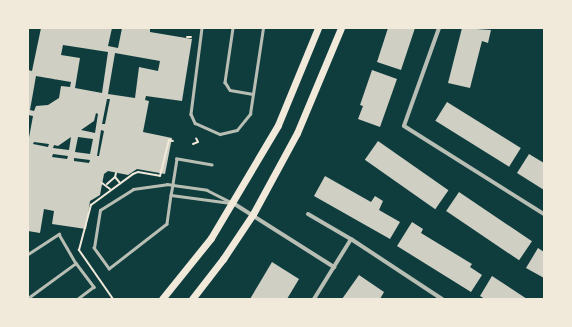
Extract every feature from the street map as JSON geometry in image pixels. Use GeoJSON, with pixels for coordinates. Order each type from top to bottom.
{"type":"FeatureCollection","features":[{"type":"Feature","properties":{"kind":"main road"},"geometry":{"type":"LineString","coordinates":[[162,299],[211,238],[278,125],[318,28]]}},
{"type":"Feature","properties":{"kind":"main road"},"geometry":{"type":"LineString","coordinates":[[192,299],[223,259],[253,214],[297,133],[341,28]]}},
{"type":"Feature","properties":{"kind":"street"},"geometry":{"type":"LineString","coordinates":[[439,28],[404,126],[544,214]]}},
{"type":"Feature","properties":{"kind":"street"},"geometry":{"type":"LineString","coordinates":[[233,203],[253,214],[334,267]]}},
{"type":"Feature","properties":{"kind":"street"},"geometry":{"type":"LineString","coordinates":[[308,214],[351,239],[442,299]]}},
{"type":"Feature","properties":{"kind":"street"},"geometry":{"type":"LineString","coordinates":[[314,299],[351,239]]}},
{"type":"Feature","properties":{"kind":"lane"},"geometry":{"type":"LineString","coordinates":[[202,28],[191,105],[195,123],[220,134],[234,132],[243,125],[250,114],[263,28]]}},
{"type":"Feature","properties":{"kind":"lane"},"geometry":{"type":"LineString","coordinates":[[233,28],[225,82],[230,90],[253,94]]}},
{"type":"Feature","properties":{"kind":"lane"},"geometry":{"type":"LineString","coordinates":[[212,165],[177,159],[173,185],[171,195],[167,224],[109,268],[94,248],[100,210],[133,189],[173,185],[208,190],[233,203]]}},
{"type":"Feature","properties":{"kind":"lane"},"geometry":{"type":"LineString","coordinates":[[171,195],[233,203]]}},
{"type":"Feature","properties":{"kind":"lane"},"geometry":{"type":"LineString","coordinates":[[28,254],[59,234],[76,263],[94,286],[78,299]]}},
{"type":"Feature","properties":{"kind":"lane"},"geometry":{"type":"LineString","coordinates":[[28,298],[76,263]]}},
{"type":"Feature","properties":{"kind":"path"},"geometry":{"type":"LineString","coordinates":[[193,144],[198,142],[196,138]]}},
{"type":"Feature","properties":{"kind":"path"},"geometry":{"type":"LineString","coordinates":[[113,299],[80,250],[92,202],[120,182],[138,172],[160,176],[169,140],[173,141]]}},
{"type":"Feature","properties":{"kind":"path"},"geometry":{"type":"LineString","coordinates":[[107,184],[115,177],[116,173]]}},
{"type":"Feature","properties":{"kind":"path"},"geometry":{"type":"LineString","coordinates":[[115,177],[120,182]]}},
{"type":"Feature","properties":{"kind":"path"},"geometry":{"type":"LineString","coordinates":[[102,183],[107,184],[110,189]]}},
{"type":"Feature","properties":{"kind":"building"},"geometry":{"type":"Polygon","coordinates":[[[41,28],[112,28],[108,46],[118,48],[122,28],[150,28],[150,32],[192,39],[182,101],[146,96],[145,100],[149,101],[143,132],[172,138],[165,174],[137,169],[128,175],[108,171],[104,174],[100,195],[90,201],[86,229],[52,224],[54,211],[44,209],[40,233],[28,231],[28,143],[33,116],[28,115],[28,70],[32,71],[41,28]],[[63,45],[61,55],[80,58],[75,88],[102,93],[108,52],[63,45]],[[115,53],[108,94],[135,98],[139,67],[158,71],[160,61],[115,53]],[[36,76],[30,110],[34,111],[36,106],[48,105],[59,98],[61,86],[70,87],[71,82],[36,76]],[[107,99],[102,124],[105,124],[110,99],[107,99]],[[96,113],[94,121],[81,130],[95,133],[98,114],[96,113]],[[101,130],[97,156],[99,156],[104,131],[101,130]],[[71,137],[58,146],[54,145],[53,148],[69,150],[71,137]],[[78,137],[75,152],[90,154],[93,139],[78,137]],[[34,142],[33,144],[48,147],[49,144],[34,142]],[[53,154],[52,157],[67,159],[68,156],[53,154]],[[74,158],[74,161],[89,163],[90,160],[74,158]]]}},
{"type":"Feature","properties":{"kind":"building"},"geometry":{"type":"Polygon","coordinates":[[[388,28],[415,28],[401,70],[377,62],[388,28]]]}},
{"type":"Feature","properties":{"kind":"building"},"geometry":{"type":"Polygon","coordinates":[[[462,28],[491,30],[488,43],[482,41],[470,88],[448,83],[462,28]]]}},
{"type":"Feature","properties":{"kind":"building"},"geometry":{"type":"Polygon","coordinates":[[[372,70],[397,79],[380,127],[358,119],[363,106],[360,105],[372,70]]]}},
{"type":"Feature","properties":{"kind":"building"},"geometry":{"type":"Polygon","coordinates":[[[447,102],[521,148],[509,167],[435,121],[447,102]]]}},
{"type":"Feature","properties":{"kind":"building"},"geometry":{"type":"Polygon","coordinates":[[[378,141],[448,190],[435,209],[365,160],[378,141]]]}},
{"type":"Feature","properties":{"kind":"building"},"geometry":{"type":"Polygon","coordinates":[[[529,154],[544,163],[544,190],[517,173],[529,154]]]}},
{"type":"Feature","properties":{"kind":"building"},"geometry":{"type":"Polygon","coordinates":[[[325,176],[371,202],[375,196],[383,201],[379,210],[400,222],[390,239],[314,196],[325,176]]]}},
{"type":"Feature","properties":{"kind":"building"},"geometry":{"type":"Polygon","coordinates":[[[459,192],[532,241],[519,260],[446,211],[459,192]]]}},
{"type":"Feature","properties":{"kind":"building"},"geometry":{"type":"Polygon","coordinates":[[[412,222],[423,229],[421,233],[472,264],[470,267],[482,275],[471,292],[397,246],[412,222]]]}},
{"type":"Feature","properties":{"kind":"building"},"geometry":{"type":"Polygon","coordinates":[[[538,248],[544,252],[544,278],[526,268],[538,248]]]}},
{"type":"Feature","properties":{"kind":"building"},"geometry":{"type":"Polygon","coordinates":[[[272,262],[299,279],[287,299],[250,299],[272,262]]]}},
{"type":"Feature","properties":{"kind":"building"},"geometry":{"type":"Polygon","coordinates":[[[359,275],[384,292],[380,299],[342,299],[359,275]]]}},
{"type":"Feature","properties":{"kind":"building"},"geometry":{"type":"Polygon","coordinates":[[[492,276],[527,299],[485,299],[480,296],[492,276]]]}}]}
